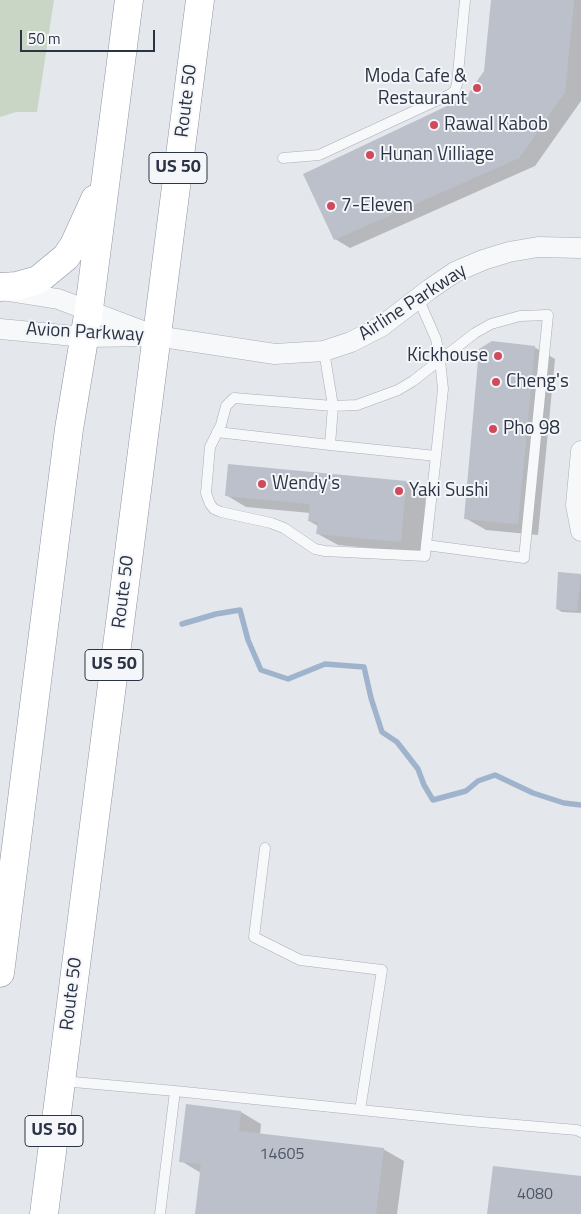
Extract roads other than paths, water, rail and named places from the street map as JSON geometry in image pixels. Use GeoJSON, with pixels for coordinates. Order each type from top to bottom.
{"type":"FeatureCollection","features":[{"type":"Feature","properties":{"kind":"highway"},"geometry":{"type":"LineString","coordinates":[[0,973],[69,429],[89,309],[129,0]]}},
{"type":"Feature","properties":{"kind":"highway","name":"Route 50"},"geometry":{"type":"LineString","coordinates":[[44,1214],[200,0]]}},
{"type":"Feature","properties":{"kind":"highway"},"geometry":{"type":"LineString","coordinates":[[0,288],[38,280],[66,258],[74,245],[107,173]]}},
{"type":"Feature","properties":{"kind":"street","name":"Airline Parkway"},"geometry":{"type":"LineString","coordinates":[[156,336],[274,354],[324,351],[351,342],[382,326],[455,272],[483,260],[508,252],[538,247],[581,248]]}},
{"type":"Feature","properties":{"kind":"street","name":"Avion Parkway"},"geometry":{"type":"LineString","coordinates":[[0,288],[58,299],[89,309],[156,336]]}},
{"type":"Feature","properties":{"kind":"street","name":"Avion Parkway"},"geometry":{"type":"LineString","coordinates":[[0,329],[85,337],[156,336]]}},
{"type":"Feature","properties":{"kind":"street"},"geometry":{"type":"LineString","coordinates":[[581,451],[576,505],[581,530]]}},
{"type":"Feature","properties":{"kind":"lane"},"geometry":{"type":"LineString","coordinates":[[283,158],[319,155],[451,94],[457,84],[465,0]]}},
{"type":"Feature","properties":{"kind":"lane"},"geometry":{"type":"LineString","coordinates":[[418,298],[436,339],[440,360],[443,389],[436,456],[426,545],[425,556],[315,549],[284,528],[214,509],[206,493],[210,447],[226,406],[234,398],[333,406],[357,405],[398,390],[440,360],[475,333],[492,324],[520,316],[548,315],[524,558],[426,545]]}},
{"type":"Feature","properties":{"kind":"lane"},"geometry":{"type":"LineString","coordinates":[[324,351],[333,406],[330,445]]}},
{"type":"Feature","properties":{"kind":"lane"},"geometry":{"type":"LineString","coordinates":[[217,432],[436,456]]}},
{"type":"Feature","properties":{"kind":"lane"},"geometry":{"type":"LineString","coordinates":[[265,848],[254,937],[300,960],[382,970],[360,1110]]}},
{"type":"Feature","properties":{"kind":"lane"},"geometry":{"type":"LineString","coordinates":[[61,1081],[577,1130],[581,1132]]}},
{"type":"Feature","properties":{"kind":"lane"},"geometry":{"type":"LineString","coordinates":[[160,1214],[176,1091]]}},
{"type":"Feature","properties":{"kind":"waterway"},"geometry":{"type":"LineString","coordinates":[[182,624],[216,614],[240,610],[248,640],[261,670],[288,679],[325,664],[364,667],[371,698],[382,732],[397,742],[418,769],[424,785],[433,800],[466,791],[478,781],[495,775],[533,793],[564,803],[581,805]]}},
{"type":"Feature","properties":{"kind":"place","name":"Moda Cafe & Restaurant"},"geometry":{"type":"Point","coordinates":[477,88]}},
{"type":"Feature","properties":{"kind":"place","name":"Rawal Kabob"},"geometry":{"type":"Point","coordinates":[434,125]}},
{"type":"Feature","properties":{"kind":"place","name":"Hunan Villiage"},"geometry":{"type":"Point","coordinates":[370,155]}},
{"type":"Feature","properties":{"kind":"place","name":"7-Eleven"},"geometry":{"type":"Point","coordinates":[331,206]}},
{"type":"Feature","properties":{"kind":"place","name":"Kickhouse"},"geometry":{"type":"Point","coordinates":[498,356]}},
{"type":"Feature","properties":{"kind":"place","name":"Cheng's"},"geometry":{"type":"Point","coordinates":[496,382]}},
{"type":"Feature","properties":{"kind":"place","name":"Pho 98"},"geometry":{"type":"Point","coordinates":[493,429]}},
{"type":"Feature","properties":{"kind":"place","name":"Wendy's"},"geometry":{"type":"Point","coordinates":[262,484]}},
{"type":"Feature","properties":{"kind":"place","name":"Yaki Sushi"},"geometry":{"type":"Point","coordinates":[399,491]}}]}
